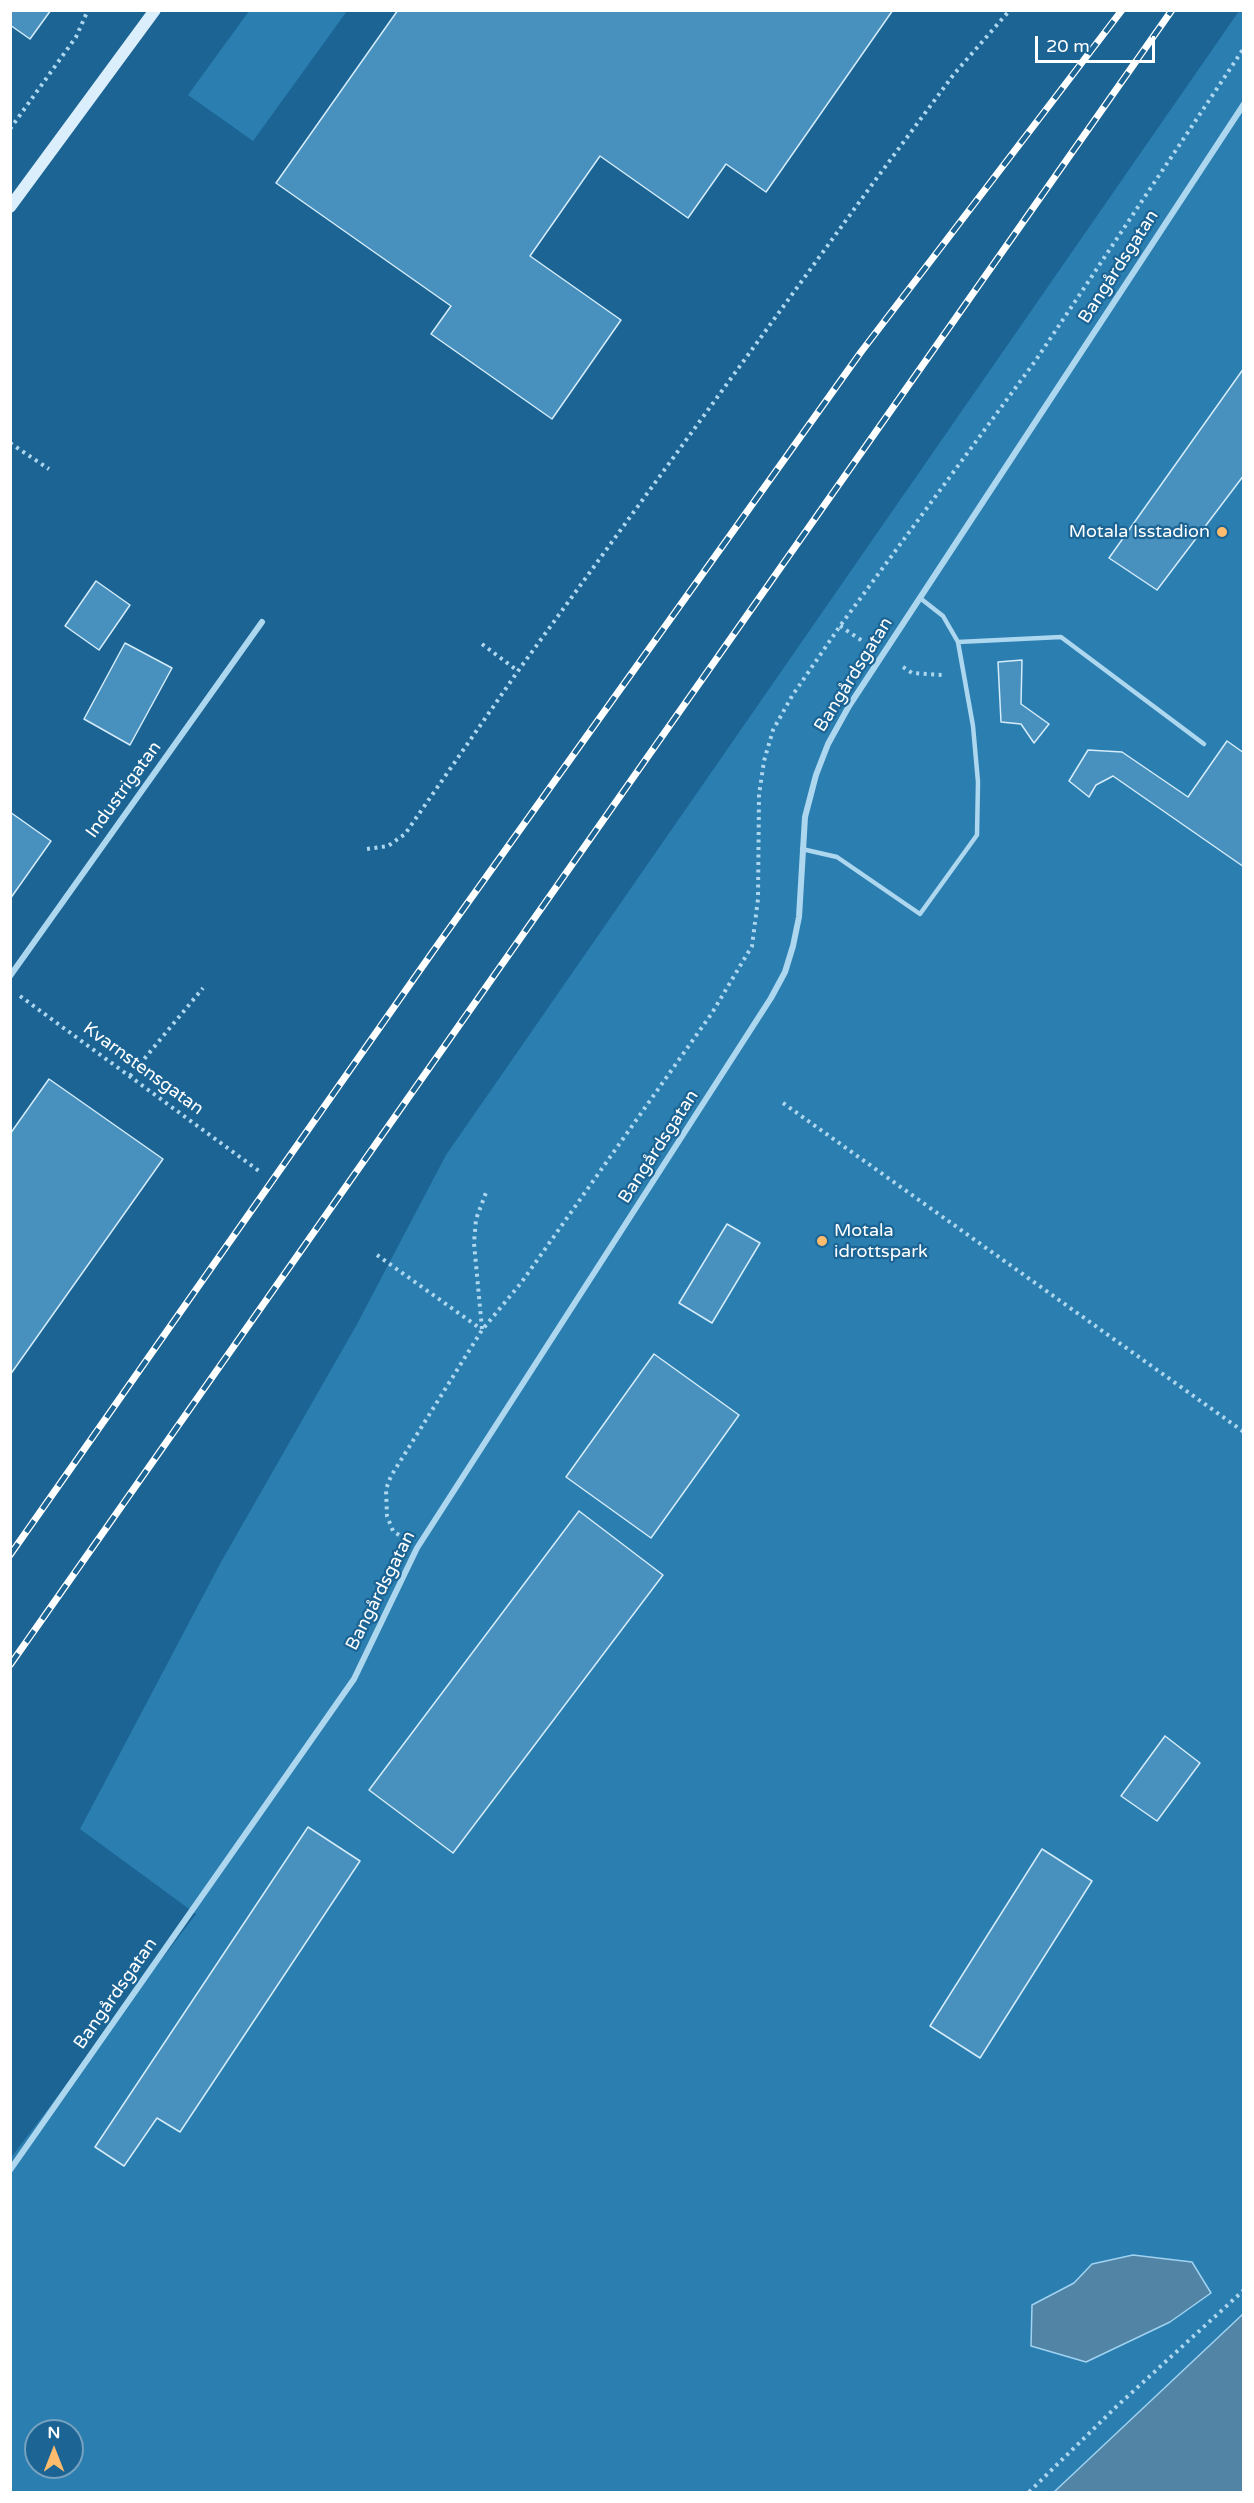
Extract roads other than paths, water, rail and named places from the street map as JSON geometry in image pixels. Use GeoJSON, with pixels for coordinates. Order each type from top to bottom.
{"type":"FeatureCollection","features":[{"type":"Feature","properties":{"kind":"street"},"geometry":{"type":"LineString","coordinates":[[10,207],[155,10]]}},
{"type":"Feature","properties":{"kind":"street","name":"Bangårdsgatan"},"geometry":{"type":"LineString","coordinates":[[10,2170],[354,1679],[417,1548],[771,998],[785,972],[793,946],[799,917],[805,817],[828,744],[849,706],[1244,104]]}},
{"type":"Feature","properties":{"kind":"street","name":"Industrigatan"},"geometry":{"type":"LineString","coordinates":[[10,976],[262,622]]}},
{"type":"Feature","properties":{"kind":"lane"},"geometry":{"type":"LineString","coordinates":[[802,849],[837,857],[920,914],[977,835],[978,782],[973,726],[958,642],[943,616],[920,598]]}},
{"type":"Feature","properties":{"kind":"lane"},"geometry":{"type":"LineString","coordinates":[[958,642],[1060,637],[1204,744]]}},
{"type":"Feature","properties":{"kind":"railway"},"geometry":{"type":"LineString","coordinates":[[10,1555],[434,950],[861,352],[1122,10]]}},
{"type":"Feature","properties":{"kind":"railway"},"geometry":{"type":"LineString","coordinates":[[10,1665],[1172,10]]}},
{"type":"Feature","properties":{"kind":"place","name":"Motala Isstadion"},"geometry":{"type":"Point","coordinates":[1222,532]}},
{"type":"Feature","properties":{"kind":"place","name":"Motala idrottspark"},"geometry":{"type":"Point","coordinates":[822,1241]}}]}
